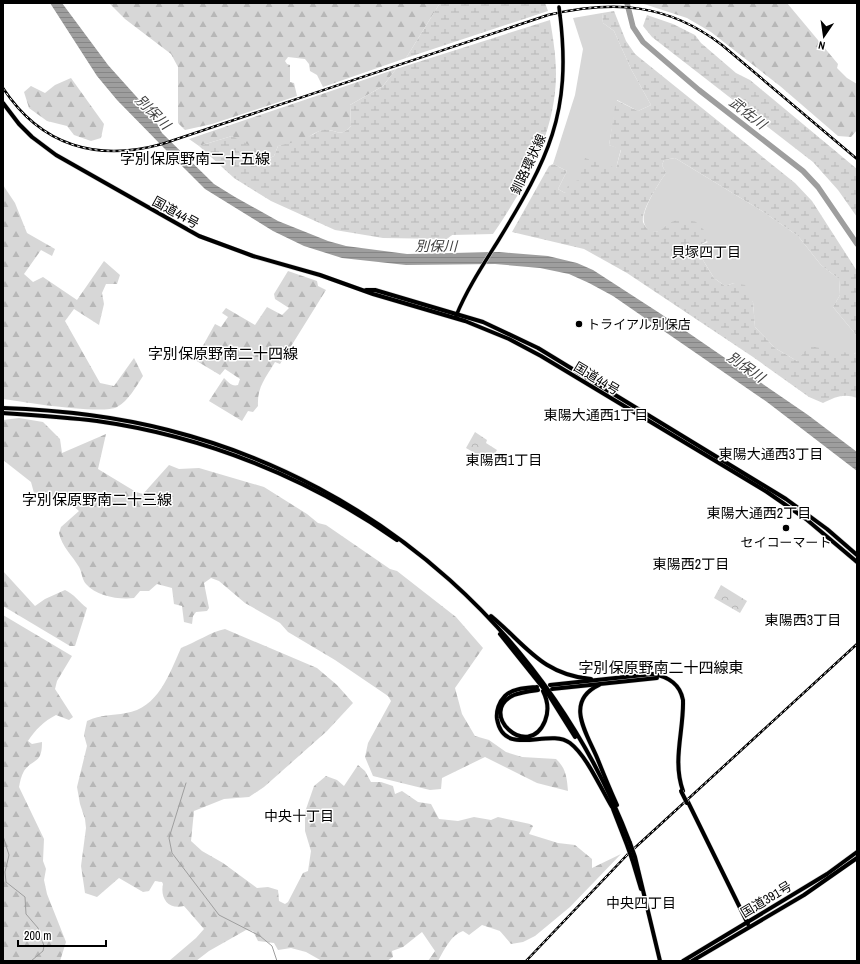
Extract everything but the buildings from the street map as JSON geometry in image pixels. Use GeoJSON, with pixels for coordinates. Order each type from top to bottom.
{"type":"FeatureCollection","features":[{"type":"Feature","properties":{"kind":"highway","name":"国道44号"},"geometry":{"type":"LineString","coordinates":[[3,103],[28,133],[56,155],[193,234],[221,246],[455,318],[521,344],[767,492],[806,519],[857,562]]}},
{"type":"Feature","properties":{"kind":"highway","name":"国道44号"},"geometry":{"type":"LineString","coordinates":[[365,290],[375,290],[457,313],[483,322],[538,348],[738,468],[793,503],[857,555]]}},
{"type":"Feature","properties":{"kind":"highway"},"geometry":{"type":"LineString","coordinates":[[3,408],[57,411],[133,422],[195,437],[260,460],[321,489],[386,528],[444,573],[534,657],[545,664],[575,676],[601,681]]}},
{"type":"Feature","properties":{"kind":"highway"},"geometry":{"type":"LineString","coordinates":[[3,413],[97,421],[166,435],[258,465],[319,493],[384,531],[442,575],[480,611],[534,677],[547,701],[548,713],[544,724],[533,734],[522,736],[511,733],[506,729],[502,720],[501,711],[504,704],[514,695],[537,689],[513,691],[503,698],[499,706],[497,715],[501,729],[509,737],[521,740],[552,737],[570,743],[582,756],[612,807]]}},
{"type":"Feature","properties":{"kind":"highway"},"geometry":{"type":"LineString","coordinates":[[481,609],[548,687],[584,747],[625,831]]}},
{"type":"Feature","properties":{"kind":"highway"},"geometry":{"type":"LineString","coordinates":[[548,687],[653,674],[667,678],[677,686],[683,700],[677,763],[682,791],[749,928]]}},
{"type":"Feature","properties":{"kind":"highway"},"geometry":{"type":"LineString","coordinates":[[534,677],[548,687],[582,748],[629,844]]}},
{"type":"Feature","properties":{"kind":"highway"},"geometry":{"type":"LineString","coordinates":[[601,681],[590,690],[583,700],[580,716],[621,815],[634,858],[659,960]]}},
{"type":"Feature","properties":{"kind":"highway","name":"国道391号"},"geometry":{"type":"LineString","coordinates":[[683,961],[827,874],[857,852]]}},
{"type":"Feature","properties":{"kind":"highway","name":"国道391号"},"geometry":{"type":"LineString","coordinates":[[692,961],[804,895],[857,858]]}},
{"type":"Feature","properties":{"kind":"main road","name":"釧路環状線"},"geometry":{"type":"LineString","coordinates":[[455,318],[476,276],[539,171],[548,150],[558,116],[564,60],[559,5]]}},
{"type":"Feature","properties":{"kind":"green space"},"geometry":{"type":"Polygon","coordinates":[[[109,3],[440,3],[406,58],[323,87],[317,75],[310,71],[309,64],[305,59],[288,57],[285,61],[290,65],[290,82],[294,83],[297,96],[212,124],[185,130],[178,123],[178,67],[171,54],[125,19],[109,3]]]}},
{"type":"Feature","properties":{"kind":"green space"},"geometry":{"type":"Polygon","coordinates":[[[440,3],[545,3],[548,11],[406,58],[440,3]]]}},
{"type":"Feature","properties":{"kind":"green space"},"geometry":{"type":"Polygon","coordinates":[[[641,3],[787,3],[838,64],[837,68],[847,78],[857,84],[857,130],[851,137],[838,136],[780,86],[711,32],[687,18],[641,3]]]}},
{"type":"Feature","properties":{"kind":"green space"},"geometry":{"type":"Polygon","coordinates":[[[614,11],[626,41],[635,54],[795,183],[812,201],[857,271],[857,336],[833,307],[840,295],[839,279],[821,265],[798,236],[762,211],[675,158],[664,160],[662,165],[666,173],[648,204],[643,217],[644,224],[648,230],[657,231],[661,230],[670,223],[683,218],[696,222],[712,238],[700,245],[698,252],[714,278],[725,286],[734,283],[745,285],[753,302],[755,327],[775,348],[797,361],[809,346],[854,354],[857,352],[857,398],[840,396],[823,403],[809,397],[753,357],[627,273],[584,249],[512,232],[549,166],[553,164],[567,171],[558,189],[565,193],[569,183],[579,180],[585,158],[616,168],[621,150],[609,145],[616,100],[638,111],[651,105],[631,69],[614,31],[603,23],[602,13],[614,11]]]}},
{"type":"Feature","properties":{"kind":"green space"},"geometry":{"type":"Polygon","coordinates":[[[602,13],[603,23],[614,31],[631,69],[651,105],[638,111],[617,100],[609,145],[621,149],[616,168],[579,180],[565,193],[558,189],[567,171],[553,164],[575,95],[583,49],[573,18],[602,13]]]}},
{"type":"Feature","properties":{"kind":"green space"},"geometry":{"type":"Polygon","coordinates":[[[647,15],[673,24],[695,35],[701,43],[736,73],[750,80],[857,169],[857,217],[838,190],[813,162],[652,37],[643,26],[647,15]]]}},
{"type":"Feature","properties":{"kind":"green space"},"geometry":{"type":"Polygon","coordinates":[[[550,20],[555,53],[556,74],[555,96],[551,117],[545,138],[527,178],[493,234],[452,235],[447,239],[383,238],[335,230],[271,201],[234,178],[199,146],[232,136],[260,151],[263,157],[268,159],[274,156],[278,146],[301,140],[320,131],[330,130],[341,133],[344,132],[351,126],[350,105],[383,86],[396,69],[550,20]]]}},
{"type":"Feature","properties":{"kind":"green space"},"geometry":{"type":"Polygon","coordinates":[[[396,69],[383,86],[350,105],[351,126],[347,130],[341,133],[323,130],[303,140],[278,146],[274,156],[268,159],[232,136],[199,146],[189,139],[396,69]]]}},
{"type":"Feature","properties":{"kind":"green space"},"geometry":{"type":"Polygon","coordinates":[[[71,78],[104,124],[101,138],[91,141],[74,135],[67,126],[47,121],[29,108],[24,92],[31,86],[45,93],[55,85],[71,78]]]}},
{"type":"Feature","properties":{"kind":"green space"},"geometry":{"type":"Polygon","coordinates":[[[675,158],[762,211],[798,236],[821,265],[839,279],[840,295],[833,307],[857,336],[857,352],[854,354],[797,361],[775,348],[755,327],[753,302],[734,283],[725,286],[714,278],[698,252],[700,245],[708,242],[669,224],[660,231],[648,231],[644,223],[645,211],[651,197],[666,173],[662,165],[664,160],[675,158]]]}},
{"type":"Feature","properties":{"kind":"green space"},"geometry":{"type":"Polygon","coordinates":[[[3,185],[15,203],[27,233],[55,249],[52,256],[41,250],[24,274],[33,282],[43,277],[77,300],[104,261],[120,275],[117,284],[106,284],[102,293],[104,304],[99,325],[74,309],[65,321],[100,383],[114,386],[134,358],[143,376],[128,397],[117,407],[96,410],[80,409],[3,399],[3,185]]]}},
{"type":"Feature","properties":{"kind":"green space"},"geometry":{"type":"Polygon","coordinates":[[[288,271],[317,281],[318,286],[326,290],[280,364],[275,362],[265,378],[260,388],[258,406],[253,412],[248,411],[242,421],[209,401],[224,378],[230,384],[234,385],[238,385],[240,379],[225,369],[220,375],[195,360],[215,324],[221,327],[228,317],[222,313],[226,308],[255,325],[267,307],[282,315],[289,308],[275,299],[274,294],[288,271]]]}},
{"type":"Feature","properties":{"kind":"green space"},"geometry":{"type":"Polygon","coordinates":[[[19,418],[43,422],[60,439],[62,453],[106,434],[98,469],[136,492],[143,494],[169,465],[179,469],[199,468],[264,487],[307,514],[318,523],[326,525],[390,569],[397,571],[456,617],[483,648],[455,688],[462,714],[475,736],[489,740],[506,752],[522,757],[556,759],[562,766],[565,774],[568,791],[537,783],[485,757],[442,778],[441,789],[430,790],[373,776],[365,757],[368,743],[391,701],[388,696],[335,660],[288,632],[280,623],[245,603],[219,581],[211,578],[204,583],[209,608],[207,611],[196,612],[193,616],[192,624],[184,622],[182,606],[174,604],[172,588],[157,584],[149,591],[140,591],[134,598],[115,598],[96,592],[90,588],[85,582],[79,567],[65,547],[59,533],[61,527],[79,511],[69,502],[49,496],[45,498],[34,493],[31,482],[3,460],[3,420],[19,418]]]}},
{"type":"Feature","properties":{"kind":"green space"},"geometry":{"type":"Polygon","coordinates":[[[475,432],[487,440],[486,443],[497,450],[490,462],[466,448],[475,432]]]}},
{"type":"Feature","properties":{"kind":"green space"},"geometry":{"type":"Polygon","coordinates":[[[3,571],[35,606],[45,599],[65,590],[87,608],[75,646],[70,646],[3,606],[3,571]]]}},
{"type":"Feature","properties":{"kind":"green space"},"geometry":{"type":"Polygon","coordinates":[[[721,585],[747,601],[740,613],[714,598],[721,585]]]}},
{"type":"Feature","properties":{"kind":"green space"},"geometry":{"type":"Polygon","coordinates":[[[3,615],[72,656],[57,681],[55,689],[73,717],[69,720],[56,715],[40,726],[34,733],[28,741],[32,744],[42,742],[42,749],[39,758],[24,771],[19,787],[44,839],[43,861],[46,869],[44,880],[47,894],[66,942],[60,961],[3,961],[3,615]]]}},
{"type":"Feature","properties":{"kind":"green space"},"geometry":{"type":"Polygon","coordinates":[[[225,629],[317,668],[337,685],[353,703],[327,731],[264,787],[249,797],[224,799],[194,811],[191,841],[202,851],[223,863],[257,888],[268,887],[278,890],[279,901],[285,904],[288,902],[303,873],[308,871],[311,851],[305,831],[305,812],[314,786],[326,776],[337,780],[344,786],[358,765],[365,771],[371,782],[381,782],[393,786],[395,794],[402,791],[418,802],[431,804],[439,819],[458,821],[474,817],[491,820],[498,817],[530,824],[533,826],[529,834],[558,843],[575,845],[592,859],[592,868],[621,854],[570,907],[535,936],[523,942],[511,944],[500,931],[482,925],[469,935],[463,931],[455,936],[448,943],[438,961],[428,961],[435,951],[422,932],[403,947],[392,951],[393,957],[387,961],[322,961],[306,952],[291,948],[278,950],[274,943],[258,941],[253,931],[246,930],[209,951],[196,961],[169,961],[196,938],[204,929],[184,906],[178,907],[166,902],[162,889],[162,882],[155,881],[149,891],[143,892],[119,878],[97,897],[85,893],[81,866],[86,828],[77,787],[87,746],[84,735],[87,721],[102,716],[126,713],[137,710],[146,705],[161,689],[181,648],[215,632],[225,629]]]}},
{"type":"Feature","properties":{"kind":"shaded area"},"geometry":{"type":"Polygon","coordinates":[[[50,3],[62,3],[108,65],[152,114],[162,133],[214,184],[235,197],[278,221],[328,241],[346,246],[407,254],[499,252],[548,256],[577,263],[593,270],[661,314],[808,415],[857,452],[857,471],[767,402],[661,329],[659,325],[655,325],[613,296],[569,274],[540,268],[495,264],[406,265],[342,258],[304,246],[273,231],[205,189],[117,100],[97,76],[50,3]]]}},
{"type":"Feature","properties":{"kind":"waterway","name":"武佐川"},"geometry":{"type":"LineString","coordinates":[[627,3],[633,27],[643,42],[699,90],[803,171],[818,187],[857,244]]}},
{"type":"Feature","properties":{"kind":"waterway"},"geometry":{"type":"LineString","coordinates":[[186,783],[169,838],[172,853],[219,915],[260,936],[272,946],[277,961]]}},
{"type":"Feature","properties":{"kind":"waterway"},"geometry":{"type":"LineString","coordinates":[[3,836],[9,855],[5,872],[6,882],[25,897],[26,914],[38,928],[44,946],[43,951],[31,961]]}},
{"type":"Feature","properties":{"kind":"railway"},"geometry":{"type":"LineString","coordinates":[[3,88],[18,108],[35,124],[53,136],[72,144],[93,149],[115,151],[138,149],[162,144],[548,15],[595,7],[618,7],[660,13],[681,20],[701,31],[722,45],[857,159]]}},
{"type":"Feature","properties":{"kind":"railway"},"geometry":{"type":"LineString","coordinates":[[526,961],[627,855],[857,644]]}},
{"type":"Feature","properties":{"kind":"place","name":"トライアル別保店"},"geometry":{"type":"Point","coordinates":[579,324]}},
{"type":"Feature","properties":{"kind":"place","name":"セイコーマート"},"geometry":{"type":"Point","coordinates":[786,528]}},
{"type":"Feature","properties":{"kind":"district","name":"字別保原野南二十五線"},"geometry":{"type":"Point","coordinates":[195,159]}},
{"type":"Feature","properties":{"kind":"district","name":"貝塚四丁目"},"geometry":{"type":"Point","coordinates":[706,252]}},
{"type":"Feature","properties":{"kind":"district","name":"字別保原野南二十四線"},"geometry":{"type":"Point","coordinates":[223,354]}},
{"type":"Feature","properties":{"kind":"district","name":"東陽大通西1丁目"},"geometry":{"type":"Point","coordinates":[596,415]}},
{"type":"Feature","properties":{"kind":"district","name":"東陽大通西3丁目"},"geometry":{"type":"Point","coordinates":[771,454]}},
{"type":"Feature","properties":{"kind":"district","name":"東陽西1丁目"},"geometry":{"type":"Point","coordinates":[504,460]}},
{"type":"Feature","properties":{"kind":"district","name":"字別保原野南二十三線"},"geometry":{"type":"Point","coordinates":[97,500]}},
{"type":"Feature","properties":{"kind":"district","name":"東陽大通西2丁目"},"geometry":{"type":"Point","coordinates":[759,513]}},
{"type":"Feature","properties":{"kind":"district","name":"東陽西2丁目"},"geometry":{"type":"Point","coordinates":[691,564]}},
{"type":"Feature","properties":{"kind":"district","name":"東陽西3丁目"},"geometry":{"type":"Point","coordinates":[803,620]}},
{"type":"Feature","properties":{"kind":"district","name":"字別保原野南二十四線東"},"geometry":{"type":"Point","coordinates":[661,668]}},
{"type":"Feature","properties":{"kind":"district","name":"中央十丁目"},"geometry":{"type":"Point","coordinates":[299,816]}},
{"type":"Feature","properties":{"kind":"district","name":"中央四丁目"},"geometry":{"type":"Point","coordinates":[641,903]}},
{"type":"Feature","properties":{"kind":"water label","name":"別保川"},"geometry":{"type":"Point","coordinates":[153,112]}},
{"type":"Feature","properties":{"kind":"water label","name":"別保川"},"geometry":{"type":"Point","coordinates":[436,246]}},
{"type":"Feature","properties":{"kind":"water label","name":"別保川"},"geometry":{"type":"Point","coordinates":[746,367]}}]}
